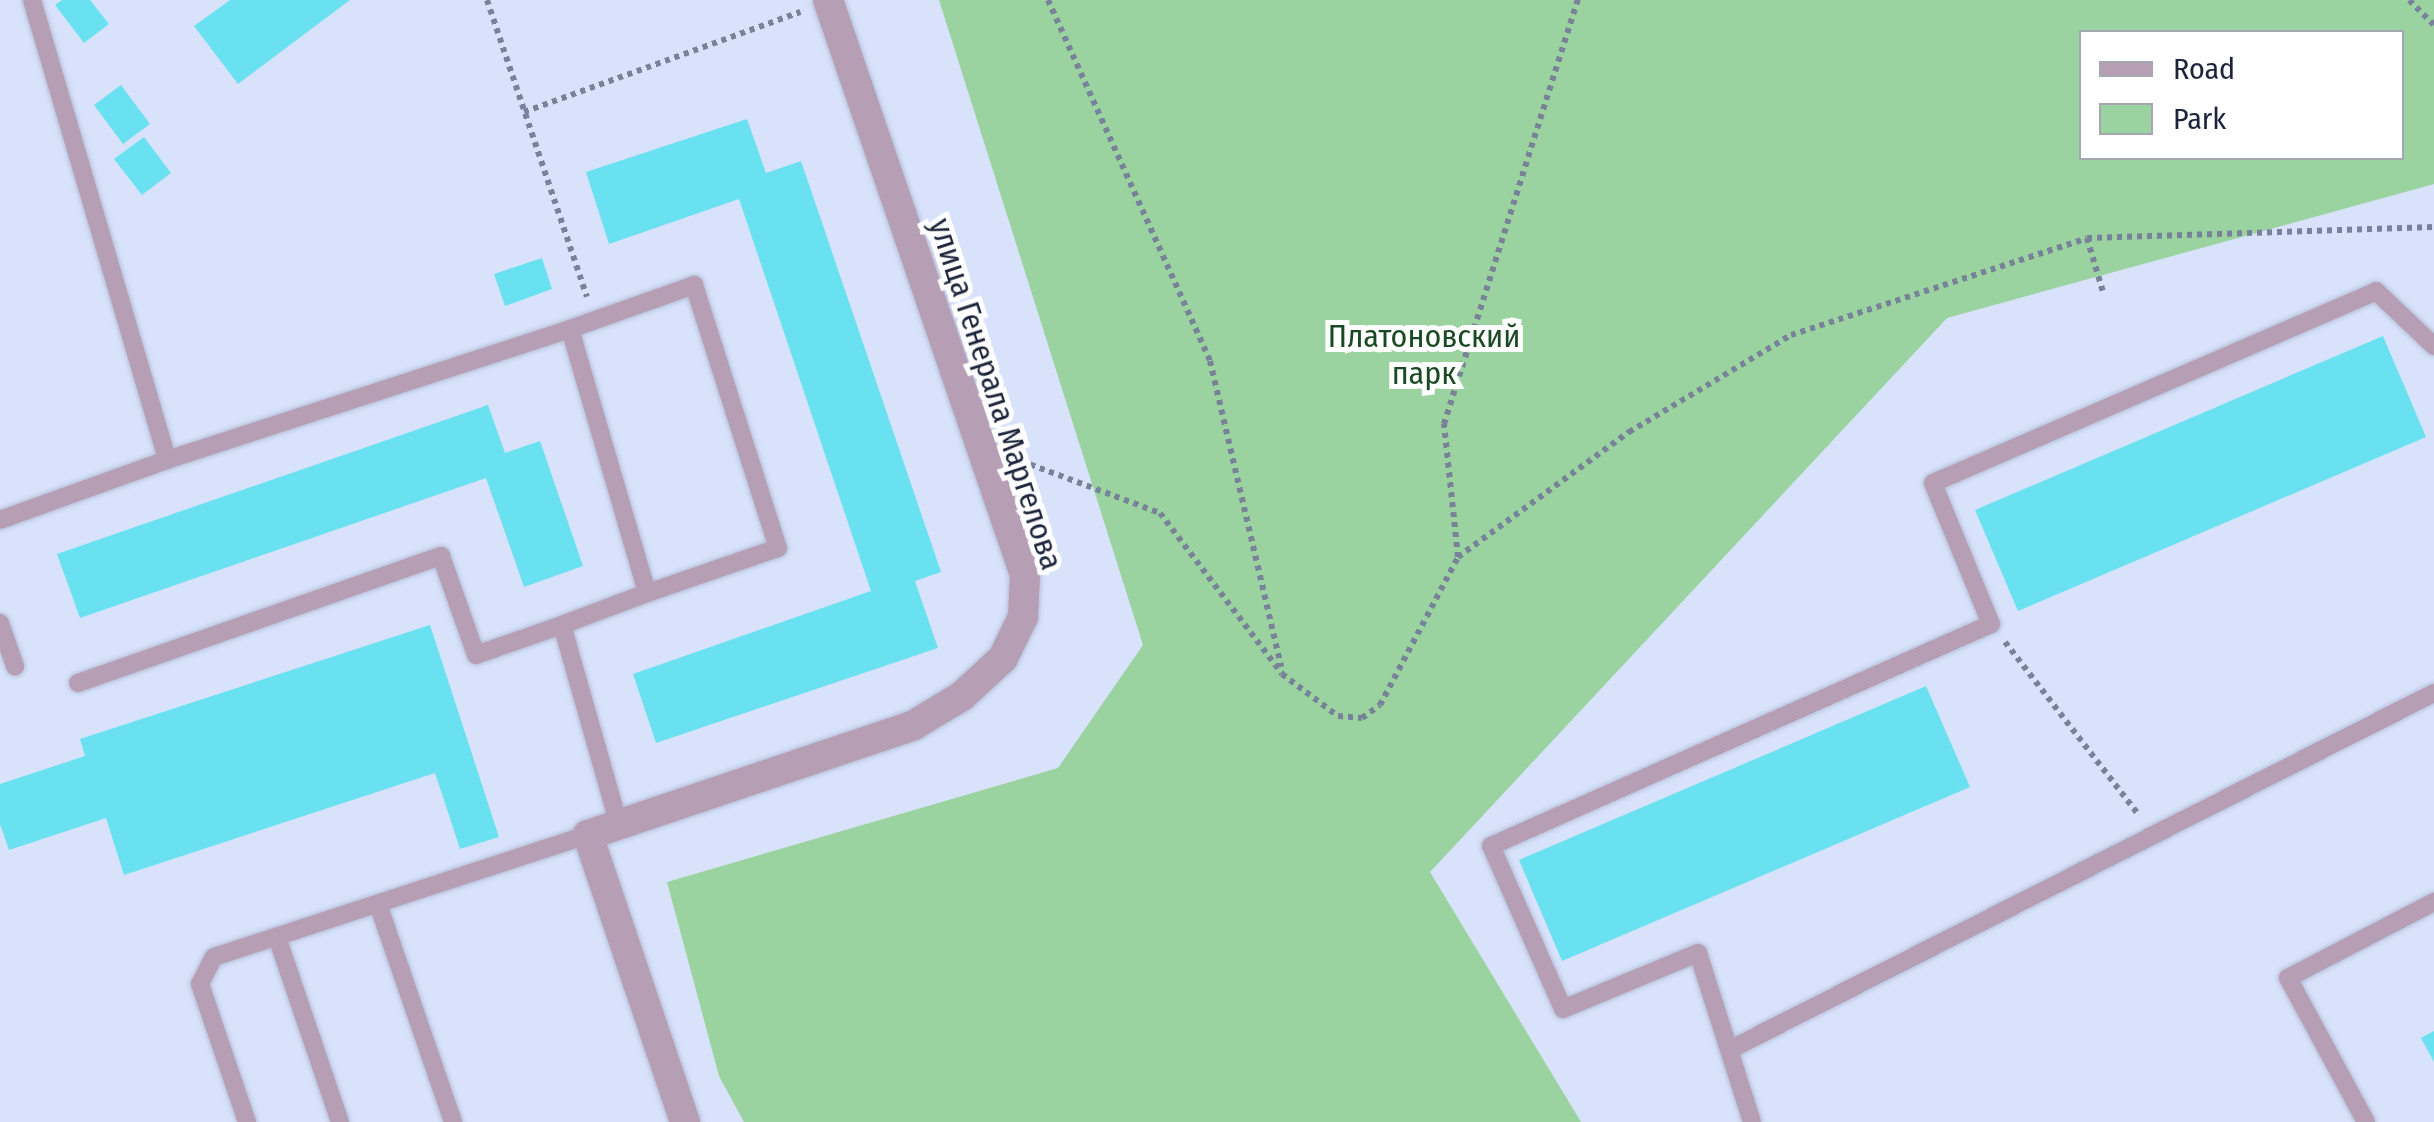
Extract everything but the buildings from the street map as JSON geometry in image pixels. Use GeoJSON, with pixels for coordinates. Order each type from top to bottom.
{"type":"FeatureCollection","features":[{"type":"Feature","properties":{"kind":"street","name":"улица Генерала Маргелова"},"geometry":{"type":"LineString","coordinates":[[588,835],[914,725],[962,696],[1003,658],[1024,616],[1025,576],[828,1]]}},
{"type":"Feature","properties":{"kind":"street"},"geometry":{"type":"LineString","coordinates":[[588,835],[677,1120]]}},
{"type":"Feature","properties":{"kind":"lane"},"geometry":{"type":"LineString","coordinates":[[32,0],[168,460]]}},
{"type":"Feature","properties":{"kind":"lane"},"geometry":{"type":"LineString","coordinates":[[0,520],[694,285],[778,548],[476,654],[442,556],[78,682]]}},
{"type":"Feature","properties":{"kind":"lane"},"geometry":{"type":"LineString","coordinates":[[1752,1122],[1734,1048],[1698,952],[1563,1009],[1491,846],[1991,624],[1934,483],[2376,291],[2434,346]]}},
{"type":"Feature","properties":{"kind":"lane"},"geometry":{"type":"LineString","coordinates":[[570,330],[646,593]]}},
{"type":"Feature","properties":{"kind":"lane"},"geometry":{"type":"LineString","coordinates":[[0,623],[15,666]]}},
{"type":"Feature","properties":{"kind":"lane"},"geometry":{"type":"LineString","coordinates":[[562,625],[619,825]]}},
{"type":"Feature","properties":{"kind":"lane"},"geometry":{"type":"LineString","coordinates":[[1734,1048],[2434,693]]}},
{"type":"Feature","properties":{"kind":"lane"},"geometry":{"type":"LineString","coordinates":[[247,1122],[200,984],[214,957],[588,835]]}},
{"type":"Feature","properties":{"kind":"lane"},"geometry":{"type":"LineString","coordinates":[[2366,1122],[2288,978],[2434,902]]}},
{"type":"Feature","properties":{"kind":"lane"},"geometry":{"type":"LineString","coordinates":[[378,904],[453,1122]]}},
{"type":"Feature","properties":{"kind":"lane"},"geometry":{"type":"LineString","coordinates":[[277,937],[340,1122]]}},
{"type":"Feature","properties":{"kind":"path"},"geometry":{"type":"LineString","coordinates":[[486,0],[595,320]]}},
{"type":"Feature","properties":{"kind":"path"},"geometry":{"type":"LineString","coordinates":[[1048,0],[1210,361],[1282,674]]}},
{"type":"Feature","properties":{"kind":"path"},"geometry":{"type":"LineString","coordinates":[[1458,557],[1444,424],[1578,0]]}},
{"type":"Feature","properties":{"kind":"path"},"geometry":{"type":"LineString","coordinates":[[2409,0],[2434,25]]}},
{"type":"Feature","properties":{"kind":"path"},"geometry":{"type":"LineString","coordinates":[[524,112],[828,1]]}},
{"type":"Feature","properties":{"kind":"path"},"geometry":{"type":"LineString","coordinates":[[986,460],[1004,455],[1160,513],[1282,674],[1338,716],[1362,718],[1380,704],[1458,557],[1629,432],[1790,335],[2087,238],[2434,227]]}},
{"type":"Feature","properties":{"kind":"path"},"geometry":{"type":"LineString","coordinates":[[2087,238],[2103,292]]}},
{"type":"Feature","properties":{"kind":"path"},"geometry":{"type":"LineString","coordinates":[[1991,624],[2154,834]]}},
{"type":"Feature","properties":{"kind":"green space","name":"Платоновский парк"},"geometry":{"type":"Polygon","coordinates":[[[939,0],[2434,0],[2434,184],[1947,318],[1430,872],[1581,1122],[744,1122],[719,1076],[667,882],[1058,768],[1143,645],[939,0]]]}}]}
